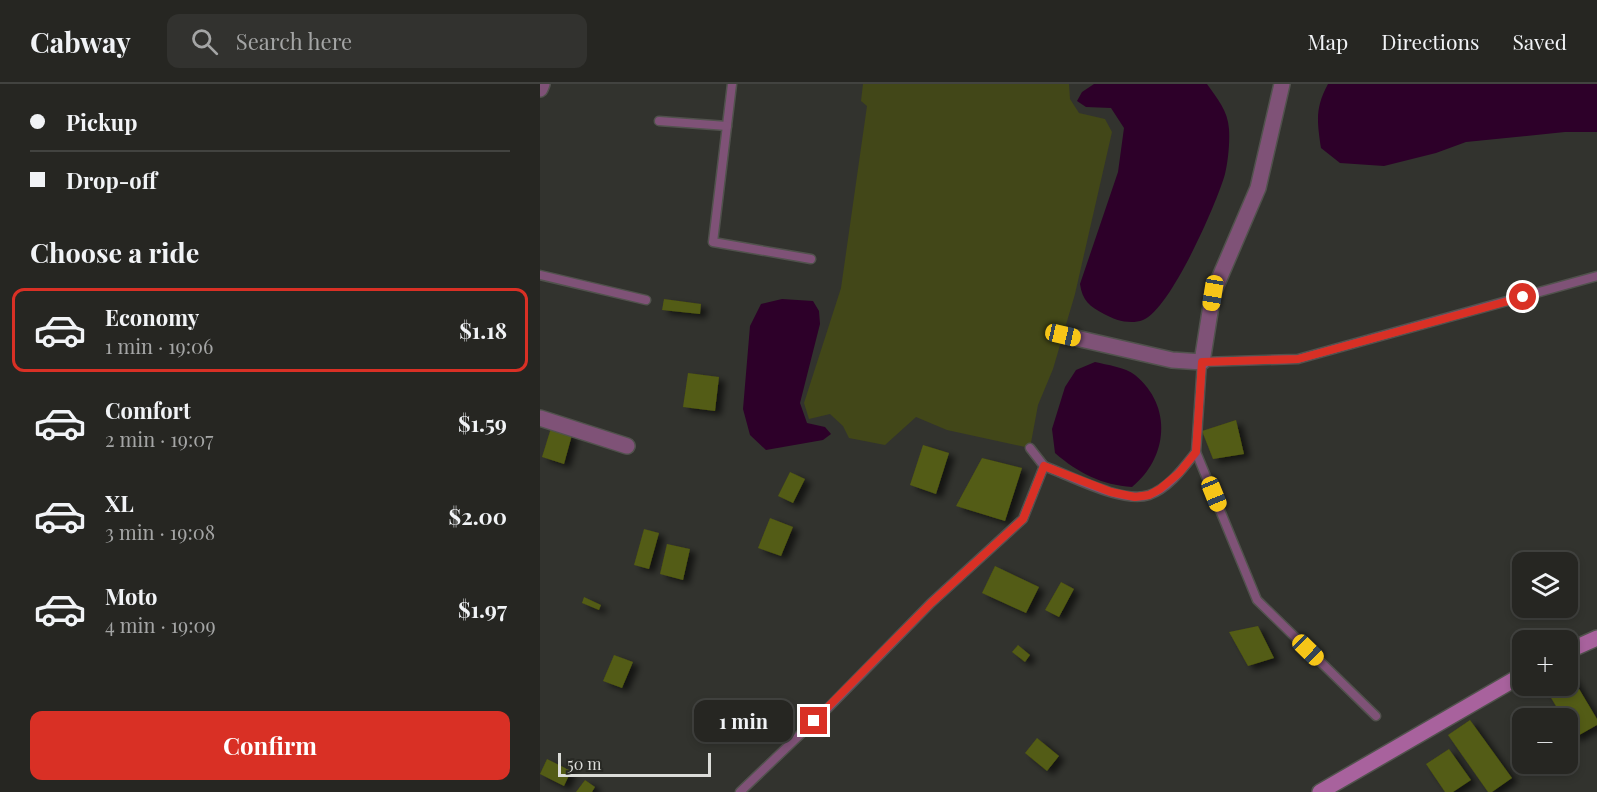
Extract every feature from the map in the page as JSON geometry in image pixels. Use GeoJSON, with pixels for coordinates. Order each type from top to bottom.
{"type":"FeatureCollection","features":[{"type":"Feature","properties":{"kind":"main road"},"geometry":{"type":"LineString","coordinates":[[1578,647],[1597,638]]}},
{"type":"Feature","properties":{"kind":"main road"},"geometry":{"type":"LineString","coordinates":[[1320,792],[1512,681]]}},
{"type":"Feature","properties":{"kind":"street"},"geometry":{"type":"LineString","coordinates":[[540,89],[542,84]]}},
{"type":"Feature","properties":{"kind":"street"},"geometry":{"type":"LineString","coordinates":[[1063,335],[1172,360],[1202,362],[1213,293],[1258,188],[1282,84]]}},
{"type":"Feature","properties":{"kind":"street"},"geometry":{"type":"LineString","coordinates":[[540,418],[627,446]]}},
{"type":"Feature","properties":{"kind":"lane"},"geometry":{"type":"LineString","coordinates":[[732,84],[713,242],[811,259]]}},
{"type":"Feature","properties":{"kind":"lane"},"geometry":{"type":"LineString","coordinates":[[659,121],[727,126]]}},
{"type":"Feature","properties":{"kind":"lane"},"geometry":{"type":"LineString","coordinates":[[540,275],[646,300]]}},
{"type":"Feature","properties":{"kind":"lane"},"geometry":{"type":"LineString","coordinates":[[1376,717],[1257,600],[1196,452],[1202,362],[1298,359],[1597,276]]}},
{"type":"Feature","properties":{"kind":"lane"},"geometry":{"type":"LineString","coordinates":[[1030,448],[1044,466],[1111,492],[1135,497],[1149,495],[1160,489],[1179,473],[1196,452]]}},
{"type":"Feature","properties":{"kind":"lane"},"geometry":{"type":"LineString","coordinates":[[740,792],[829,707],[931,603],[1023,519],[1044,466]]}},
{"type":"Feature","properties":{"kind":"green space"},"geometry":{"type":"Polygon","coordinates":[[[863,84],[1069,84],[1070,99],[1079,113],[1105,119],[1112,132],[1075,294],[1053,369],[1038,405],[1030,448],[947,430],[916,417],[885,445],[849,438],[843,426],[830,414],[809,419],[804,403],[841,288],[867,106],[861,101],[863,84]]]}},
{"type":"Feature","properties":{"kind":"shaded area"},"geometry":{"type":"Polygon","coordinates":[[[1094,84],[1207,84],[1227,116],[1229,146],[1227,164],[1213,208],[1179,277],[1166,297],[1154,312],[1138,321],[1128,322],[1108,316],[1091,306],[1081,290],[1080,284],[1118,172],[1124,128],[1111,108],[1086,107],[1077,101],[1082,92],[1094,84]]]}},
{"type":"Feature","properties":{"kind":"shaded area"},"geometry":{"type":"Polygon","coordinates":[[[1328,84],[1597,84],[1597,132],[1565,132],[1466,142],[1436,153],[1384,166],[1340,163],[1321,148],[1318,115],[1328,84]]]}},
{"type":"Feature","properties":{"kind":"shaded area"},"geometry":{"type":"Polygon","coordinates":[[[782,299],[813,301],[819,311],[820,324],[800,403],[807,423],[825,427],[831,434],[823,440],[766,450],[750,435],[743,409],[750,326],[761,304],[782,299]]]}},
{"type":"Feature","properties":{"kind":"shaded area"},"geometry":{"type":"Polygon","coordinates":[[[1095,362],[1131,372],[1147,388],[1156,402],[1160,416],[1159,447],[1153,462],[1132,487],[1111,484],[1091,477],[1055,453],[1052,429],[1065,387],[1076,370],[1095,362]]]}},
{"type":"Feature","properties":{"kind":"building"},"geometry":{"type":"Polygon","coordinates":[[[664,299],[701,304],[700,314],[662,310],[664,299]]]}},
{"type":"Feature","properties":{"kind":"building"},"geometry":{"type":"Polygon","coordinates":[[[688,373],[719,377],[715,411],[683,407],[688,373]]]}},
{"type":"Feature","properties":{"kind":"building"},"geometry":{"type":"Polygon","coordinates":[[[1236,420],[1244,454],[1213,459],[1202,431],[1236,420]]]}},
{"type":"Feature","properties":{"kind":"building"},"geometry":{"type":"Polygon","coordinates":[[[551,428],[572,435],[564,464],[542,457],[551,428]]]}},
{"type":"Feature","properties":{"kind":"building"},"geometry":{"type":"Polygon","coordinates":[[[923,445],[949,453],[936,494],[910,485],[923,445]]]}},
{"type":"Feature","properties":{"kind":"building"},"geometry":{"type":"Polygon","coordinates":[[[982,458],[1022,468],[1005,521],[956,506],[982,458]]]}},
{"type":"Feature","properties":{"kind":"building"},"geometry":{"type":"Polygon","coordinates":[[[790,472],[805,479],[793,503],[778,496],[790,472]]]}},
{"type":"Feature","properties":{"kind":"building"},"geometry":{"type":"Polygon","coordinates":[[[770,518],[793,527],[781,556],[758,548],[770,518]]]}},
{"type":"Feature","properties":{"kind":"building"},"geometry":{"type":"Polygon","coordinates":[[[644,529],[659,533],[649,569],[634,565],[644,529]]]}},
{"type":"Feature","properties":{"kind":"building"},"geometry":{"type":"Polygon","coordinates":[[[667,544],[690,549],[683,580],[660,574],[667,544]]]}},
{"type":"Feature","properties":{"kind":"building"},"geometry":{"type":"Polygon","coordinates":[[[995,566],[1039,587],[1026,613],[982,593],[995,566]]]}},
{"type":"Feature","properties":{"kind":"building"},"geometry":{"type":"Polygon","coordinates":[[[1061,582],[1074,589],[1059,617],[1045,610],[1061,582]]]}},
{"type":"Feature","properties":{"kind":"building"},"geometry":{"type":"Polygon","coordinates":[[[584,597],[601,605],[599,610],[582,603],[584,597]]]}},
{"type":"Feature","properties":{"kind":"building"},"geometry":{"type":"Polygon","coordinates":[[[1258,626],[1274,658],[1248,666],[1229,632],[1258,626]]]}},
{"type":"Feature","properties":{"kind":"building"},"geometry":{"type":"Polygon","coordinates":[[[1018,645],[1030,655],[1025,662],[1012,652],[1018,645]]]}},
{"type":"Feature","properties":{"kind":"building"},"geometry":{"type":"Polygon","coordinates":[[[614,655],[633,662],[622,688],[603,681],[614,655]]]}},
{"type":"Feature","properties":{"kind":"building"},"geometry":{"type":"Polygon","coordinates":[[[1578,687],[1597,719],[1597,725],[1578,736],[1578,708],[1557,708],[1550,696],[1578,696],[1578,687]]]}},
{"type":"Feature","properties":{"kind":"building"},"geometry":{"type":"Polygon","coordinates":[[[1470,720],[1512,778],[1492,792],[1488,792],[1448,735],[1470,720]]]}},
{"type":"Feature","properties":{"kind":"building"},"geometry":{"type":"Polygon","coordinates":[[[1037,738],[1059,756],[1047,771],[1025,753],[1037,738]]]}},
{"type":"Feature","properties":{"kind":"building"},"geometry":{"type":"Polygon","coordinates":[[[1449,749],[1471,780],[1453,792],[1445,792],[1426,764],[1449,749]]]}},
{"type":"Feature","properties":{"kind":"building"},"geometry":{"type":"Polygon","coordinates":[[[547,759],[571,771],[564,786],[540,774],[547,759]]]}},
{"type":"Feature","properties":{"kind":"building"},"geometry":{"type":"Polygon","coordinates":[[[585,780],[595,787],[592,792],[576,792],[585,780]]]}},
{"type":"Feature","properties":{"kind":"route"},"geometry":{"type":"LineString","coordinates":[[814,721],[931,603],[1023,519],[1044,466],[1111,492],[1135,497],[1149,495],[1160,489],[1179,473],[1196,452],[1202,362],[1298,359],[1523,297]]}}]}
